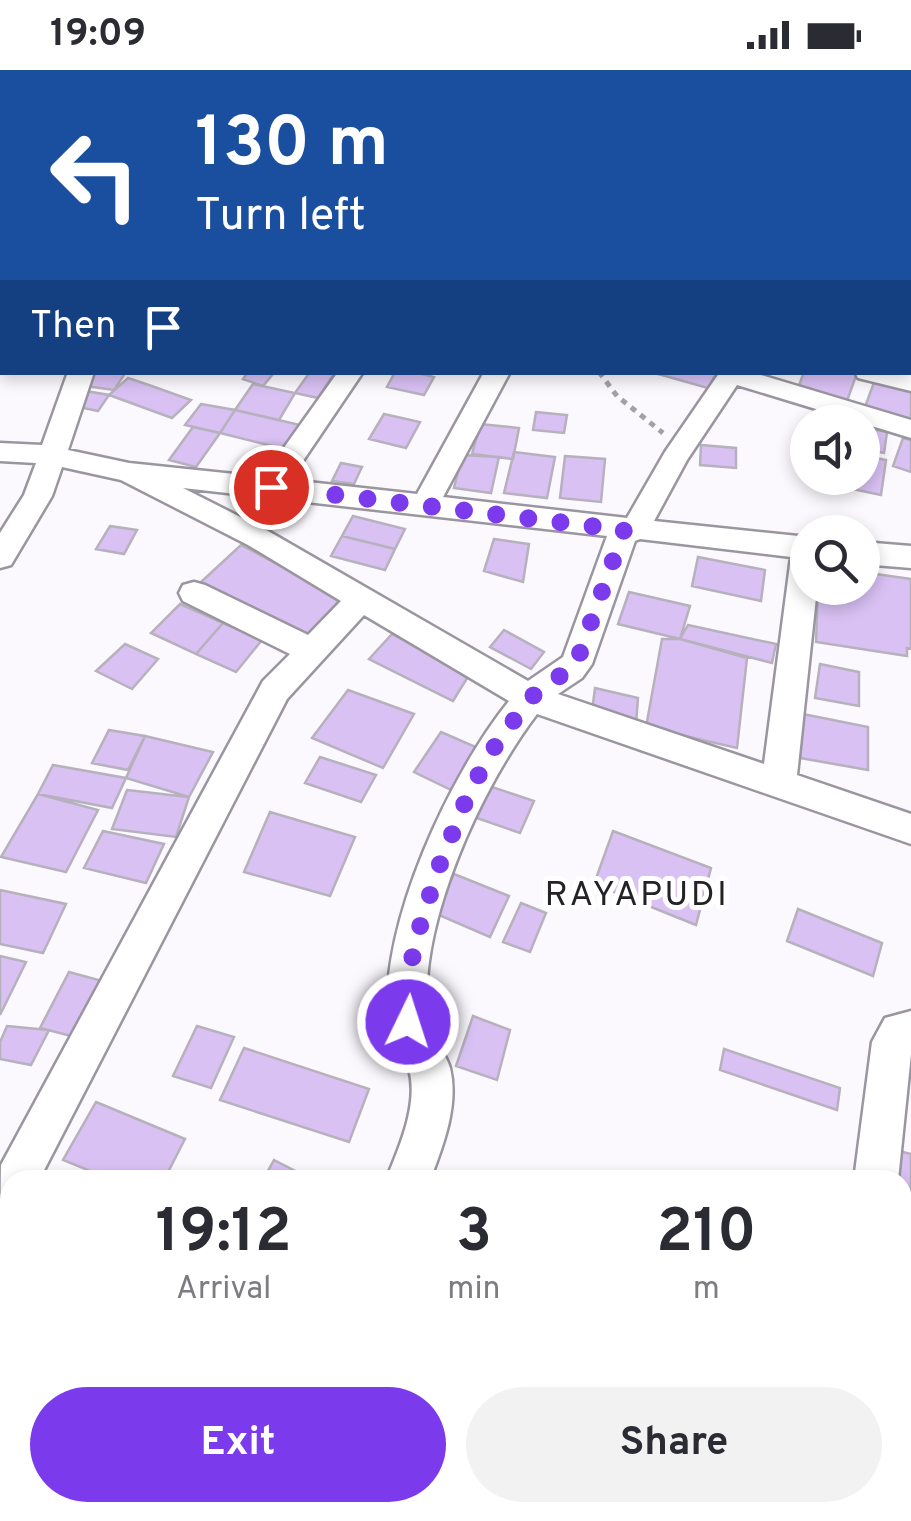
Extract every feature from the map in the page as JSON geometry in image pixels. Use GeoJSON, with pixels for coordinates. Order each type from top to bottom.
{"type":"FeatureCollection","features":[{"type":"Feature","properties":{"kind":"street"},"geometry":{"type":"LineString","coordinates":[[0,557],[27,518],[80,375]]}},
{"type":"Feature","properties":{"kind":"street"},"geometry":{"type":"LineString","coordinates":[[271,487],[348,375]]}},
{"type":"Feature","properties":{"kind":"street"},"geometry":{"type":"LineString","coordinates":[[424,507],[495,375]]}},
{"type":"Feature","properties":{"kind":"street"},"geometry":{"type":"LineString","coordinates":[[411,1170],[432,1104],[429,1068],[408,1022],[413,949],[438,869],[468,795],[491,752],[530,698],[576,664],[629,530],[731,375]]}},
{"type":"Feature","properties":{"kind":"street"},"geometry":{"type":"LineString","coordinates":[[735,375],[830,405]]}},
{"type":"Feature","properties":{"kind":"street"},"geometry":{"type":"LineString","coordinates":[[857,405],[866,375]]}},
{"type":"Feature","properties":{"kind":"street"},"geometry":{"type":"LineString","coordinates":[[879,375],[911,383]]}},
{"type":"Feature","properties":{"kind":"street"},"geometry":{"type":"LineString","coordinates":[[880,421],[911,430]]}},
{"type":"Feature","properties":{"kind":"street"},"geometry":{"type":"LineString","coordinates":[[0,452],[49,455],[129,472],[790,546]]}},
{"type":"Feature","properties":{"kind":"street"},"geometry":{"type":"LineString","coordinates":[[129,472],[362,598],[530,698],[911,829]]}},
{"type":"Feature","properties":{"kind":"street"},"geometry":{"type":"LineString","coordinates":[[880,554],[911,557]]}},
{"type":"Feature","properties":{"kind":"street"},"geometry":{"type":"LineString","coordinates":[[194,593],[311,650]]}},
{"type":"Feature","properties":{"kind":"street"},"geometry":{"type":"LineString","coordinates":[[21,1170],[275,690],[362,598]]}},
{"type":"Feature","properties":{"kind":"street"},"geometry":{"type":"LineString","coordinates":[[779,783],[800,605]]}},
{"type":"Feature","properties":{"kind":"street"},"geometry":{"type":"LineString","coordinates":[[877,1170],[892,1042],[898,1032],[911,1031]]}},
{"type":"Feature","properties":{"kind":"path"},"geometry":{"type":"LineString","coordinates":[[601,375],[617,396],[682,448]]}},
{"type":"Feature","properties":{"kind":"building"},"geometry":{"type":"Polygon","coordinates":[[[92,375],[124,375],[114,390],[85,386],[92,375]]]}},
{"type":"Feature","properties":{"kind":"building"},"geometry":{"type":"Polygon","coordinates":[[[246,375],[272,375],[263,386],[243,379],[246,375]]]}},
{"type":"Feature","properties":{"kind":"building"},"geometry":{"type":"Polygon","coordinates":[[[308,375],[333,375],[318,398],[295,393],[308,375]]]}},
{"type":"Feature","properties":{"kind":"building"},"geometry":{"type":"Polygon","coordinates":[[[393,375],[434,377],[424,395],[387,387],[393,375]]]}},
{"type":"Feature","properties":{"kind":"building"},"geometry":{"type":"Polygon","coordinates":[[[662,375],[715,375],[708,388],[662,375]]]}},
{"type":"Feature","properties":{"kind":"building"},"geometry":{"type":"Polygon","coordinates":[[[803,375],[856,375],[847,401],[798,388],[803,375]]]}},
{"type":"Feature","properties":{"kind":"building"},"geometry":{"type":"Polygon","coordinates":[[[876,377],[911,386],[911,419],[880,411],[880,405],[866,405],[876,377]]]}},
{"type":"Feature","properties":{"kind":"building"},"geometry":{"type":"Polygon","coordinates":[[[128,378],[191,400],[172,418],[109,395],[128,378]]]}},
{"type":"Feature","properties":{"kind":"building"},"geometry":{"type":"Polygon","coordinates":[[[253,384],[295,393],[279,420],[235,410],[253,384]]]}},
{"type":"Feature","properties":{"kind":"building"},"geometry":{"type":"Polygon","coordinates":[[[86,391],[109,395],[98,411],[74,406],[86,391]]]}},
{"type":"Feature","properties":{"kind":"building"},"geometry":{"type":"Polygon","coordinates":[[[201,404],[235,410],[220,433],[185,425],[201,404]]]}},
{"type":"Feature","properties":{"kind":"building"},"geometry":{"type":"Polygon","coordinates":[[[235,410],[300,425],[284,449],[220,433],[235,410]]]}},
{"type":"Feature","properties":{"kind":"building"},"geometry":{"type":"Polygon","coordinates":[[[536,412],[567,415],[564,433],[533,430],[536,412]]]}},
{"type":"Feature","properties":{"kind":"building"},"geometry":{"type":"Polygon","coordinates":[[[384,414],[420,422],[406,448],[369,439],[384,414]]]}},
{"type":"Feature","properties":{"kind":"building"},"geometry":{"type":"Polygon","coordinates":[[[480,424],[519,428],[513,459],[472,454],[480,424]]]}},
{"type":"Feature","properties":{"kind":"building"},"geometry":{"type":"Polygon","coordinates":[[[193,427],[220,433],[196,467],[169,460],[193,427]]]}},
{"type":"Feature","properties":{"kind":"building"},"geometry":{"type":"Polygon","coordinates":[[[880,431],[887,432],[884,453],[880,452],[880,431]]]}},
{"type":"Feature","properties":{"kind":"building"},"geometry":{"type":"Polygon","coordinates":[[[903,438],[911,440],[911,472],[893,466],[903,438]]]}},
{"type":"Feature","properties":{"kind":"building"},"geometry":{"type":"Polygon","coordinates":[[[701,445],[736,448],[736,468],[700,465],[701,445]]]}},
{"type":"Feature","properties":{"kind":"building"},"geometry":{"type":"Polygon","coordinates":[[[514,452],[555,457],[547,498],[504,493],[514,452]]]}},
{"type":"Feature","properties":{"kind":"building"},"geometry":{"type":"Polygon","coordinates":[[[462,455],[499,457],[491,493],[454,488],[462,455]]]}},
{"type":"Feature","properties":{"kind":"building"},"geometry":{"type":"Polygon","coordinates":[[[565,456],[605,459],[601,502],[560,498],[565,456]]]}},
{"type":"Feature","properties":{"kind":"building"},"geometry":{"type":"Polygon","coordinates":[[[880,459],[886,460],[880,495],[880,459]]]}},
{"type":"Feature","properties":{"kind":"building"},"geometry":{"type":"Polygon","coordinates":[[[341,463],[362,467],[354,484],[332,481],[341,463]]]}},
{"type":"Feature","properties":{"kind":"building"},"geometry":{"type":"Polygon","coordinates":[[[353,516],[405,529],[395,549],[342,536],[353,516]]]}},
{"type":"Feature","properties":{"kind":"building"},"geometry":{"type":"Polygon","coordinates":[[[110,526],[137,530],[124,554],[96,549],[110,526]]]}},
{"type":"Feature","properties":{"kind":"building"},"geometry":{"type":"Polygon","coordinates":[[[342,536],[395,549],[385,570],[331,556],[342,536]]]}},
{"type":"Feature","properties":{"kind":"building"},"geometry":{"type":"Polygon","coordinates":[[[494,539],[529,544],[523,582],[484,571],[494,539]]]}},
{"type":"Feature","properties":{"kind":"building"},"geometry":{"type":"Polygon","coordinates":[[[241,545],[349,602],[310,641],[201,582],[241,545]]]}},
{"type":"Feature","properties":{"kind":"building"},"geometry":{"type":"Polygon","coordinates":[[[698,557],[765,570],[761,601],[692,586],[698,557]]]}},
{"type":"Feature","properties":{"kind":"building"},"geometry":{"type":"Polygon","coordinates":[[[880,575],[911,579],[911,649],[907,648],[907,656],[816,642],[817,605],[880,605],[880,575]]]}},
{"type":"Feature","properties":{"kind":"building"},"geometry":{"type":"Polygon","coordinates":[[[629,592],[690,606],[680,639],[618,624],[629,592]]]}},
{"type":"Feature","properties":{"kind":"building"},"geometry":{"type":"Polygon","coordinates":[[[180,604],[223,623],[196,654],[151,633],[180,604]]]}},
{"type":"Feature","properties":{"kind":"building"},"geometry":{"type":"Polygon","coordinates":[[[223,623],[262,640],[236,672],[196,654],[223,623]]]}},
{"type":"Feature","properties":{"kind":"building"},"geometry":{"type":"Polygon","coordinates":[[[688,625],[776,644],[772,663],[680,639],[688,625]]]}},
{"type":"Feature","properties":{"kind":"building"},"geometry":{"type":"Polygon","coordinates":[[[504,630],[544,652],[531,669],[490,647],[504,630]]]}},
{"type":"Feature","properties":{"kind":"building"},"geometry":{"type":"Polygon","coordinates":[[[392,634],[469,675],[453,701],[369,659],[392,634]]]}},
{"type":"Feature","properties":{"kind":"building"},"geometry":{"type":"Polygon","coordinates":[[[662,639],[680,639],[747,658],[737,748],[646,727],[662,639]]]}},
{"type":"Feature","properties":{"kind":"building"},"geometry":{"type":"Polygon","coordinates":[[[125,644],[158,659],[132,689],[96,671],[125,644]]]}},
{"type":"Feature","properties":{"kind":"building"},"geometry":{"type":"Polygon","coordinates":[[[820,664],[859,672],[859,706],[815,698],[820,664]]]}},
{"type":"Feature","properties":{"kind":"building"},"geometry":{"type":"Polygon","coordinates":[[[595,688],[638,698],[636,725],[592,711],[595,688]]]}},
{"type":"Feature","properties":{"kind":"building"},"geometry":{"type":"Polygon","coordinates":[[[348,690],[414,714],[383,768],[312,738],[348,690]]]}},
{"type":"Feature","properties":{"kind":"building"},"geometry":{"type":"Polygon","coordinates":[[[803,714],[868,727],[868,770],[800,758],[803,714]]]}},
{"type":"Feature","properties":{"kind":"building"},"geometry":{"type":"Polygon","coordinates":[[[109,730],[145,736],[128,770],[92,763],[109,730]]]}},
{"type":"Feature","properties":{"kind":"building"},"geometry":{"type":"Polygon","coordinates":[[[441,732],[478,748],[451,790],[414,772],[441,732]]]}},
{"type":"Feature","properties":{"kind":"building"},"geometry":{"type":"Polygon","coordinates":[[[145,736],[213,752],[189,797],[126,778],[145,736]]]}},
{"type":"Feature","properties":{"kind":"building"},"geometry":{"type":"Polygon","coordinates":[[[320,757],[376,775],[361,802],[305,783],[320,757]]]}},
{"type":"Feature","properties":{"kind":"building"},"geometry":{"type":"Polygon","coordinates":[[[53,765],[126,778],[112,808],[38,794],[53,765]]]}},
{"type":"Feature","properties":{"kind":"building"},"geometry":{"type":"Polygon","coordinates":[[[486,785],[534,801],[520,833],[471,816],[486,785]]]}},
{"type":"Feature","properties":{"kind":"building"},"geometry":{"type":"Polygon","coordinates":[[[127,790],[189,797],[176,837],[112,829],[127,790]]]}},
{"type":"Feature","properties":{"kind":"building"},"geometry":{"type":"Polygon","coordinates":[[[38,794],[98,810],[66,872],[1,857],[38,794]]]}},
{"type":"Feature","properties":{"kind":"building"},"geometry":{"type":"Polygon","coordinates":[[[270,812],[355,837],[330,896],[244,872],[270,812]]]}},
{"type":"Feature","properties":{"kind":"building"},"geometry":{"type":"Polygon","coordinates":[[[103,831],[164,844],[146,883],[84,868],[103,831]]]}},
{"type":"Feature","properties":{"kind":"building"},"geometry":{"type":"Polygon","coordinates":[[[613,831],[711,868],[696,925],[594,884],[613,831]]]}},
{"type":"Feature","properties":{"kind":"building"},"geometry":{"type":"Polygon","coordinates":[[[454,874],[509,896],[490,937],[434,913],[454,874]]]}},
{"type":"Feature","properties":{"kind":"building"},"geometry":{"type":"Polygon","coordinates":[[[0,890],[66,904],[43,953],[0,944],[0,890]]]}},
{"type":"Feature","properties":{"kind":"building"},"geometry":{"type":"Polygon","coordinates":[[[521,903],[546,913],[530,952],[503,942],[521,903]]]}},
{"type":"Feature","properties":{"kind":"building"},"geometry":{"type":"Polygon","coordinates":[[[798,909],[882,943],[873,976],[787,941],[798,909]]]}},
{"type":"Feature","properties":{"kind":"building"},"geometry":{"type":"Polygon","coordinates":[[[0,956],[26,962],[0,1015],[0,956]]]}},
{"type":"Feature","properties":{"kind":"building"},"geometry":{"type":"Polygon","coordinates":[[[69,972],[106,982],[79,1038],[40,1028],[69,972]]]}},
{"type":"Feature","properties":{"kind":"building"},"geometry":{"type":"Polygon","coordinates":[[[473,1016],[510,1030],[497,1080],[456,1066],[473,1016]]]}},
{"type":"Feature","properties":{"kind":"building"},"geometry":{"type":"Polygon","coordinates":[[[7,1026],[49,1030],[31,1065],[0,1059],[0,1042],[7,1026]]]}},
{"type":"Feature","properties":{"kind":"building"},"geometry":{"type":"Polygon","coordinates":[[[197,1026],[234,1037],[211,1088],[173,1076],[197,1026]]]}},
{"type":"Feature","properties":{"kind":"building"},"geometry":{"type":"Polygon","coordinates":[[[244,1048],[369,1089],[349,1142],[220,1100],[244,1048]]]}},
{"type":"Feature","properties":{"kind":"building"},"geometry":{"type":"Polygon","coordinates":[[[724,1049],[840,1088],[837,1110],[720,1070],[724,1049]]]}},
{"type":"Feature","properties":{"kind":"building"},"geometry":{"type":"Polygon","coordinates":[[[96,1102],[185,1139],[169,1170],[88,1170],[63,1160],[96,1102]]]}},
{"type":"Feature","properties":{"kind":"building"},"geometry":{"type":"Polygon","coordinates":[[[895,1150],[911,1154],[911,1170],[894,1170],[895,1150]]]}},
{"type":"Feature","properties":{"kind":"building"},"geometry":{"type":"Polygon","coordinates":[[[274,1160],[294,1170],[268,1170],[274,1160]]]}},
{"type":"Feature","properties":{"kind":"district","name":"RAYAPUDI"},"geometry":{"type":"Point","coordinates":[637,893]}},
{"type":"Feature","properties":{"kind":"route"},"geometry":{"type":"LineString","coordinates":[[271,487],[624,530],[576,664],[530,698],[491,752],[468,795],[438,869],[413,949],[408,1022]]}}]}
